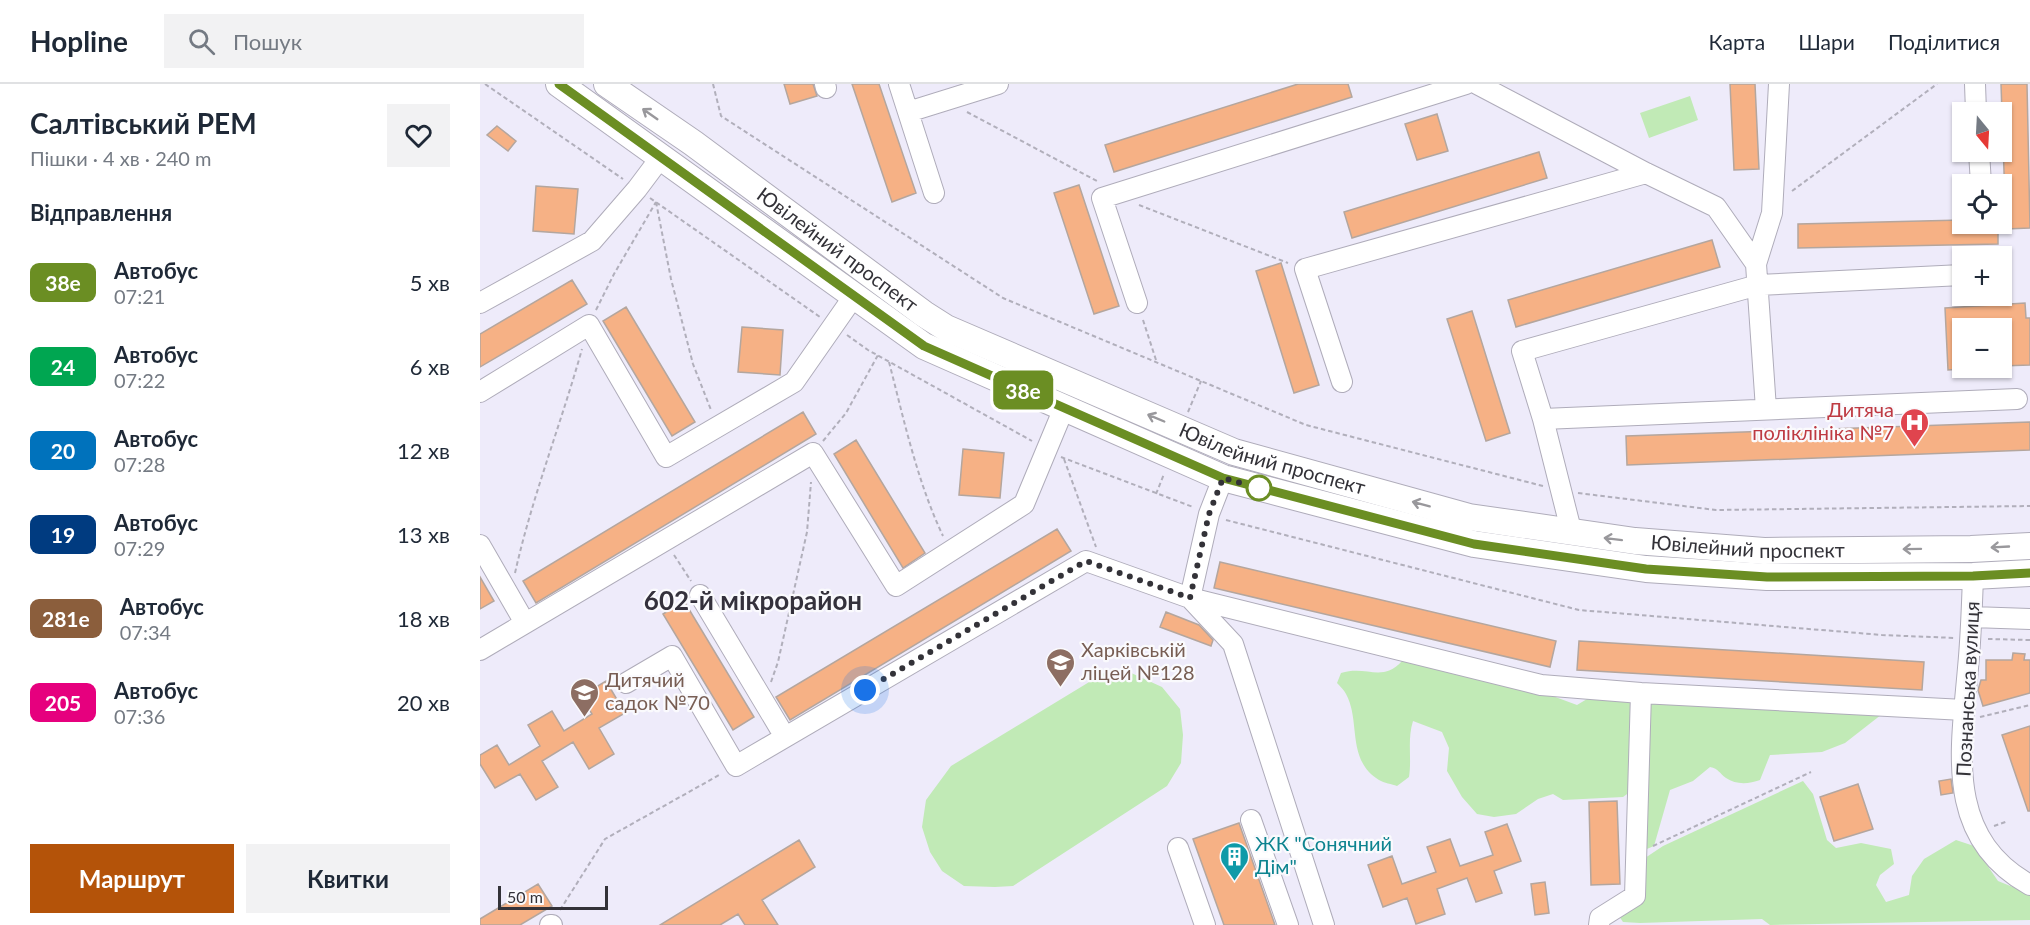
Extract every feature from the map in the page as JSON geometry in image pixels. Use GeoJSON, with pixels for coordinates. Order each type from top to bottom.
{"type":"FeatureCollection","features":[{"type":"Feature","properties":{"kind":"main road","name":"Ювілейний проспект"},"geometry":{"type":"LineString","coordinates":[[559,84],[924,346],[1223,478],[1474,544],[1646,569],[1767,577],[1973,576],[2030,573]]}},
{"type":"Feature","properties":{"kind":"main road","name":"Ювілейний проспект"},"geometry":{"type":"LineString","coordinates":[[607,84],[693,143],[924,315],[946,328],[1234,452],[1469,517],[1635,542],[1764,551],[1971,549],[2030,546]]}},
{"type":"Feature","properties":{"kind":"main road"},"geometry":{"type":"LineString","coordinates":[[1223,478],[1234,452]]}},
{"type":"Feature","properties":{"kind":"street"},"geometry":{"type":"LineString","coordinates":[[899,84],[934,193]]}},
{"type":"Feature","properties":{"kind":"street"},"geometry":{"type":"LineString","coordinates":[[908,112],[998,84]]}},
{"type":"Feature","properties":{"kind":"street"},"geometry":{"type":"LineString","coordinates":[[1137,303],[1102,198],[1466,84]]}},
{"type":"Feature","properties":{"kind":"street"},"geometry":{"type":"LineString","coordinates":[[1477,84],[1646,173],[1716,207],[1756,264]]}},
{"type":"Feature","properties":{"kind":"street"},"geometry":{"type":"LineString","coordinates":[[1766,409],[1756,264],[1772,213],[1779,84]]}},
{"type":"Feature","properties":{"kind":"street"},"geometry":{"type":"LineString","coordinates":[[1975,84],[1976,102]]}},
{"type":"Feature","properties":{"kind":"street"},"geometry":{"type":"LineString","coordinates":[[480,303],[592,241],[661,157]]}},
{"type":"Feature","properties":{"kind":"street"},"geometry":{"type":"LineString","coordinates":[[1342,382],[1305,269],[1646,173]]}},
{"type":"Feature","properties":{"kind":"street"},"geometry":{"type":"LineString","coordinates":[[1572,534],[1543,419],[1522,351],[1758,285],[1952,275]]}},
{"type":"Feature","properties":{"kind":"street"},"geometry":{"type":"LineString","coordinates":[[480,392],[589,325],[666,457],[794,382],[854,296]]}},
{"type":"Feature","properties":{"kind":"street"},"geometry":{"type":"LineString","coordinates":[[1543,419],[2017,399]]}},
{"type":"Feature","properties":{"kind":"street"},"geometry":{"type":"LineString","coordinates":[[480,650],[813,453],[896,586],[1024,504],[1064,408]]}},
{"type":"Feature","properties":{"kind":"street"},"geometry":{"type":"LineString","coordinates":[[1190,598],[1209,514],[1223,478]]}},
{"type":"Feature","properties":{"kind":"street"},"geometry":{"type":"LineString","coordinates":[[480,545],[525,623]]}},
{"type":"Feature","properties":{"kind":"street"},"geometry":{"type":"LineString","coordinates":[[626,683],[672,656],[736,766],[1086,561],[1190,598],[1541,685],[1641,693],[1971,709]]}},
{"type":"Feature","properties":{"kind":"street","name":"Познанська вулиця"},"geometry":{"type":"LineString","coordinates":[[1973,576],[1971,709],[1962,780],[1971,815],[1989,853],[2005,870],[2030,885]]}},
{"type":"Feature","properties":{"kind":"street"},"geometry":{"type":"LineString","coordinates":[[700,595],[785,737]]}},
{"type":"Feature","properties":{"kind":"street"},"geometry":{"type":"LineString","coordinates":[[1190,598],[1233,644],[1324,925]]}},
{"type":"Feature","properties":{"kind":"street"},"geometry":{"type":"LineString","coordinates":[[1972,616],[2030,619]]}},
{"type":"Feature","properties":{"kind":"street"},"geometry":{"type":"LineString","coordinates":[[1599,925],[1600,918],[1635,896],[1641,693]]}},
{"type":"Feature","properties":{"kind":"street"},"geometry":{"type":"LineString","coordinates":[[1251,820],[1288,925]]}},
{"type":"Feature","properties":{"kind":"street"},"geometry":{"type":"LineString","coordinates":[[1178,848],[1205,925]]}},
{"type":"Feature","properties":{"kind":"path"},"geometry":{"type":"LineString","coordinates":[[1772,205],[1937,84]]}},
{"type":"Feature","properties":{"kind":"path"},"geometry":{"type":"LineString","coordinates":[[946,100],[1115,194],[1305,269]]}},
{"type":"Feature","properties":{"kind":"path"},"geometry":{"type":"LineString","coordinates":[[510,597],[534,497],[566,405],[589,325],[614,274],[656,202],[671,279],[693,364],[717,427]]}},
{"type":"Feature","properties":{"kind":"path"},"geometry":{"type":"LineString","coordinates":[[1137,303],[1156,361]]}},
{"type":"Feature","properties":{"kind":"path"},"geometry":{"type":"LineString","coordinates":[[764,702],[778,662],[807,532],[813,453],[846,412],[878,356]]}},
{"type":"Feature","properties":{"kind":"path"},"geometry":{"type":"LineString","coordinates":[[889,362],[909,439],[932,512],[950,552]]}},
{"type":"Feature","properties":{"kind":"path"},"geometry":{"type":"LineString","coordinates":[[1187,415],[1201,380]]}},
{"type":"Feature","properties":{"kind":"path"},"geometry":{"type":"LineString","coordinates":[[1064,459],[1096,543],[1096,565]]}},
{"type":"Feature","properties":{"kind":"path"},"geometry":{"type":"LineString","coordinates":[[1156,494],[1165,471]]}},
{"type":"Feature","properties":{"kind":"path"},"geometry":{"type":"LineString","coordinates":[[664,541],[700,595]]}},
{"type":"Feature","properties":{"kind":"path"},"geometry":{"type":"LineString","coordinates":[[1971,709],[1981,718],[2030,705]]}},
{"type":"Feature","properties":{"kind":"path"},"geometry":{"type":"LineString","coordinates":[[551,925],[605,839],[736,766]]}},
{"type":"Feature","properties":{"kind":"path"},"geometry":{"type":"LineString","coordinates":[[1636,854],[1811,772]]}},
{"type":"Feature","properties":{"kind":"path"},"geometry":{"type":"LineString","coordinates":[[1989,827],[2008,821]]}},
{"type":"Feature","properties":{"kind":"green space"},"geometry":{"type":"Polygon","coordinates":[[[1690,96],[1698,120],[1649,138],[1640,113],[1690,96]]]}},
{"type":"Feature","properties":{"kind":"green space"},"geometry":{"type":"Polygon","coordinates":[[[1402,661],[1539,691],[1577,705],[1592,696],[1637,698],[1634,789],[1623,797],[1563,800],[1553,794],[1538,799],[1516,814],[1494,817],[1477,814],[1462,797],[1447,771],[1449,748],[1442,732],[1413,721],[1410,735],[1409,777],[1397,786],[1379,780],[1362,762],[1350,705],[1345,693],[1337,683],[1341,673],[1388,671],[1402,661]]]}},
{"type":"Feature","properties":{"kind":"green space"},"geometry":{"type":"Polygon","coordinates":[[[1129,672],[1162,687],[1180,709],[1183,735],[1181,763],[1167,786],[1013,886],[964,886],[942,871],[930,852],[922,827],[926,800],[951,766],[1104,673],[1129,672]]]}},
{"type":"Feature","properties":{"kind":"green space"},"geometry":{"type":"Polygon","coordinates":[[[1644,698],[1886,711],[1845,743],[1822,752],[1770,755],[1760,780],[1734,782],[1710,767],[1693,781],[1670,790],[1654,846],[1642,851],[1644,698]]]}},
{"type":"Feature","properties":{"kind":"green space"},"geometry":{"type":"Polygon","coordinates":[[[1803,781],[1813,794],[1827,840],[1836,848],[1861,843],[1891,849],[1894,864],[1880,875],[1876,885],[1886,902],[1909,895],[1912,876],[1924,859],[1956,840],[1974,846],[1998,881],[2030,894],[2030,920],[1770,925],[1762,919],[1623,922],[1619,916],[1645,858],[1663,846],[1803,781]]]}},
{"type":"Feature","properties":{"kind":"building"},"geometry":{"type":"Polygon","coordinates":[[[784,84],[813,84],[817,96],[790,104],[784,84]]]}},
{"type":"Feature","properties":{"kind":"building"},"geometry":{"type":"Polygon","coordinates":[[[852,84],[879,84],[916,193],[892,202],[852,84]]]}},
{"type":"Feature","properties":{"kind":"building"},"geometry":{"type":"Polygon","coordinates":[[[1298,84],[1348,84],[1352,97],[1114,172],[1105,145],[1298,84]]]}},
{"type":"Feature","properties":{"kind":"building"},"geometry":{"type":"Polygon","coordinates":[[[1730,84],[1755,84],[1759,169],[1734,170],[1730,84]]]}},
{"type":"Feature","properties":{"kind":"building"},"geometry":{"type":"Polygon","coordinates":[[[2001,84],[2027,84],[2030,228],[2012,229],[2012,174],[2004,174],[2004,162],[2012,162],[2012,102],[2002,102],[2001,84]]]}},
{"type":"Feature","properties":{"kind":"building"},"geometry":{"type":"Polygon","coordinates":[[[1437,114],[1448,151],[1417,160],[1405,124],[1437,114]]]}},
{"type":"Feature","properties":{"kind":"building"},"geometry":{"type":"Polygon","coordinates":[[[497,126],[516,141],[508,151],[487,135],[497,126]]]}},
{"type":"Feature","properties":{"kind":"building"},"geometry":{"type":"Polygon","coordinates":[[[1539,152],[1547,178],[1352,238],[1344,212],[1539,152]]]}},
{"type":"Feature","properties":{"kind":"building"},"geometry":{"type":"Polygon","coordinates":[[[1079,185],[1119,306],[1094,314],[1054,193],[1079,185]]]}},
{"type":"Feature","properties":{"kind":"building"},"geometry":{"type":"Polygon","coordinates":[[[536,186],[578,189],[574,234],[533,231],[536,186]]]}},
{"type":"Feature","properties":{"kind":"building"},"geometry":{"type":"Polygon","coordinates":[[[1952,220],[1952,234],[1998,234],[1998,244],[1798,248],[1798,224],[1952,220]]]}},
{"type":"Feature","properties":{"kind":"building"},"geometry":{"type":"Polygon","coordinates":[[[1712,240],[1720,267],[1516,327],[1508,300],[1712,240]]]}},
{"type":"Feature","properties":{"kind":"building"},"geometry":{"type":"Polygon","coordinates":[[[1281,263],[1319,385],[1294,393],[1256,271],[1281,263]]]}},
{"type":"Feature","properties":{"kind":"building"},"geometry":{"type":"Polygon","coordinates":[[[572,280],[587,304],[480,367],[480,334],[572,280]]]}},
{"type":"Feature","properties":{"kind":"building"},"geometry":{"type":"Polygon","coordinates":[[[2025,303],[2026,318],[2030,318],[2030,365],[2012,366],[2012,318],[1952,318],[1952,370],[1948,370],[1945,308],[2012,306],[2012,304],[2025,303]]]}},
{"type":"Feature","properties":{"kind":"building"},"geometry":{"type":"Polygon","coordinates":[[[626,307],[695,422],[672,436],[603,321],[626,307]]]}},
{"type":"Feature","properties":{"kind":"building"},"geometry":{"type":"Polygon","coordinates":[[[1472,311],[1510,433],[1486,441],[1447,319],[1472,311]]]}},
{"type":"Feature","properties":{"kind":"building"},"geometry":{"type":"Polygon","coordinates":[[[742,327],[783,330],[780,375],[738,372],[742,327]]]}},
{"type":"Feature","properties":{"kind":"building"},"geometry":{"type":"Polygon","coordinates":[[[803,412],[816,434],[536,603],[523,581],[803,412]]]}},
{"type":"Feature","properties":{"kind":"building"},"geometry":{"type":"Polygon","coordinates":[[[2030,422],[2030,450],[1627,465],[1626,436],[2030,422]]]}},
{"type":"Feature","properties":{"kind":"building"},"geometry":{"type":"Polygon","coordinates":[[[856,440],[925,553],[903,568],[834,454],[856,440]]]}},
{"type":"Feature","properties":{"kind":"building"},"geometry":{"type":"Polygon","coordinates":[[[963,449],[1004,453],[1000,498],[959,495],[963,449]]]}},
{"type":"Feature","properties":{"kind":"building"},"geometry":{"type":"Polygon","coordinates":[[[1057,529],[1071,551],[790,720],[776,697],[1057,529]]]}},
{"type":"Feature","properties":{"kind":"building"},"geometry":{"type":"Polygon","coordinates":[[[1220,562],[1556,641],[1550,667],[1214,588],[1220,562]]]}},
{"type":"Feature","properties":{"kind":"building"},"geometry":{"type":"Polygon","coordinates":[[[480,577],[494,601],[480,609],[480,577]]]}},
{"type":"Feature","properties":{"kind":"building"},"geometry":{"type":"Polygon","coordinates":[[[684,601],[754,717],[733,730],[663,614],[684,601]]]}},
{"type":"Feature","properties":{"kind":"building"},"geometry":{"type":"Polygon","coordinates":[[[1166,612],[1199,625],[1213,640],[1211,646],[1160,627],[1166,612]]]}},
{"type":"Feature","properties":{"kind":"building"},"geometry":{"type":"Polygon","coordinates":[[[1579,641],[1924,662],[1922,690],[1577,670],[1579,641]]]}},
{"type":"Feature","properties":{"kind":"building"},"geometry":{"type":"Polygon","coordinates":[[[2013,653],[2025,654],[2024,660],[2030,660],[2030,693],[1983,706],[1978,690],[1981,680],[1986,680],[1986,660],[2012,660],[2013,653]]]}},
{"type":"Feature","properties":{"kind":"building"},"geometry":{"type":"Polygon","coordinates":[[[606,681],[625,713],[599,728],[614,754],[589,769],[573,742],[542,761],[558,787],[536,800],[520,774],[495,788],[480,764],[480,755],[497,745],[509,765],[540,746],[528,725],[552,711],[564,731],[592,714],[581,696],[606,681]]]}},
{"type":"Feature","properties":{"kind":"building"},"geometry":{"type":"Polygon","coordinates":[[[2030,726],[2030,811],[2028,811],[2002,735],[2030,726]]]}},
{"type":"Feature","properties":{"kind":"building"},"geometry":{"type":"Polygon","coordinates":[[[1951,779],[1953,793],[1941,795],[1939,781],[1951,779]]]}},
{"type":"Feature","properties":{"kind":"building"},"geometry":{"type":"Polygon","coordinates":[[[1858,784],[1873,829],[1834,841],[1820,797],[1858,784]]]}},
{"type":"Feature","properties":{"kind":"building"},"geometry":{"type":"Polygon","coordinates":[[[1617,801],[1620,884],[1591,885],[1589,802],[1617,801]]]}},
{"type":"Feature","properties":{"kind":"building","name":"ЖК \"Сонячний Дім\""},"geometry":{"type":"Polygon","coordinates":[[[1239,823],[1275,925],[1224,925],[1193,839],[1239,823]]]}},
{"type":"Feature","properties":{"kind":"building"},"geometry":{"type":"Polygon","coordinates":[[[1507,824],[1521,861],[1494,871],[1502,893],[1476,902],[1467,878],[1437,889],[1445,914],[1416,924],[1407,898],[1383,907],[1368,865],[1392,856],[1402,884],[1436,872],[1427,847],[1450,839],[1460,866],[1493,855],[1485,832],[1507,824]]]}},
{"type":"Feature","properties":{"kind":"building"},"geometry":{"type":"Polygon","coordinates":[[[799,840],[815,867],[762,900],[778,925],[745,925],[738,914],[720,925],[660,925],[799,840]]]}},
{"type":"Feature","properties":{"kind":"building"},"geometry":{"type":"Polygon","coordinates":[[[1545,882],[1549,913],[1535,915],[1531,884],[1545,882]]]}},
{"type":"Feature","properties":{"kind":"building"},"geometry":{"type":"Polygon","coordinates":[[[538,884],[552,906],[520,925],[480,925],[480,919],[538,884]]]}},
{"type":"Feature","properties":{"kind":"bus line","name":"38е"},"geometry":{"type":"LineString","coordinates":[[559,84],[924,346],[1223,478],[1474,544],[1646,569],[1767,577],[1973,576],[2030,573]]}},
{"type":"Feature","properties":{"kind":"place","name":"Дитяча поліклініка №7"},"geometry":{"type":"Point","coordinates":[1915,448]}},
{"type":"Feature","properties":{"kind":"place","name":"Харківській ліцей №128"},"geometry":{"type":"Point","coordinates":[1060,688]}},
{"type":"Feature","properties":{"kind":"place","name":"Дитячий садок №70"},"geometry":{"type":"Point","coordinates":[584,718]}},
{"type":"Feature","properties":{"kind":"place","name":"ЖК \"Сонячний Дім\""},"geometry":{"type":"Point","coordinates":[1234,882]}},
{"type":"Feature","properties":{"kind":"district","name":"602-й мікрорайон"},"geometry":{"type":"Point","coordinates":[753,601]}},
{"type":"Feature","properties":{"kind":"route"},"geometry":{"type":"LineString","coordinates":[[865,690],[1086,561],[1190,598],[1209,514],[1223,478],[1259,488]]}}]}
